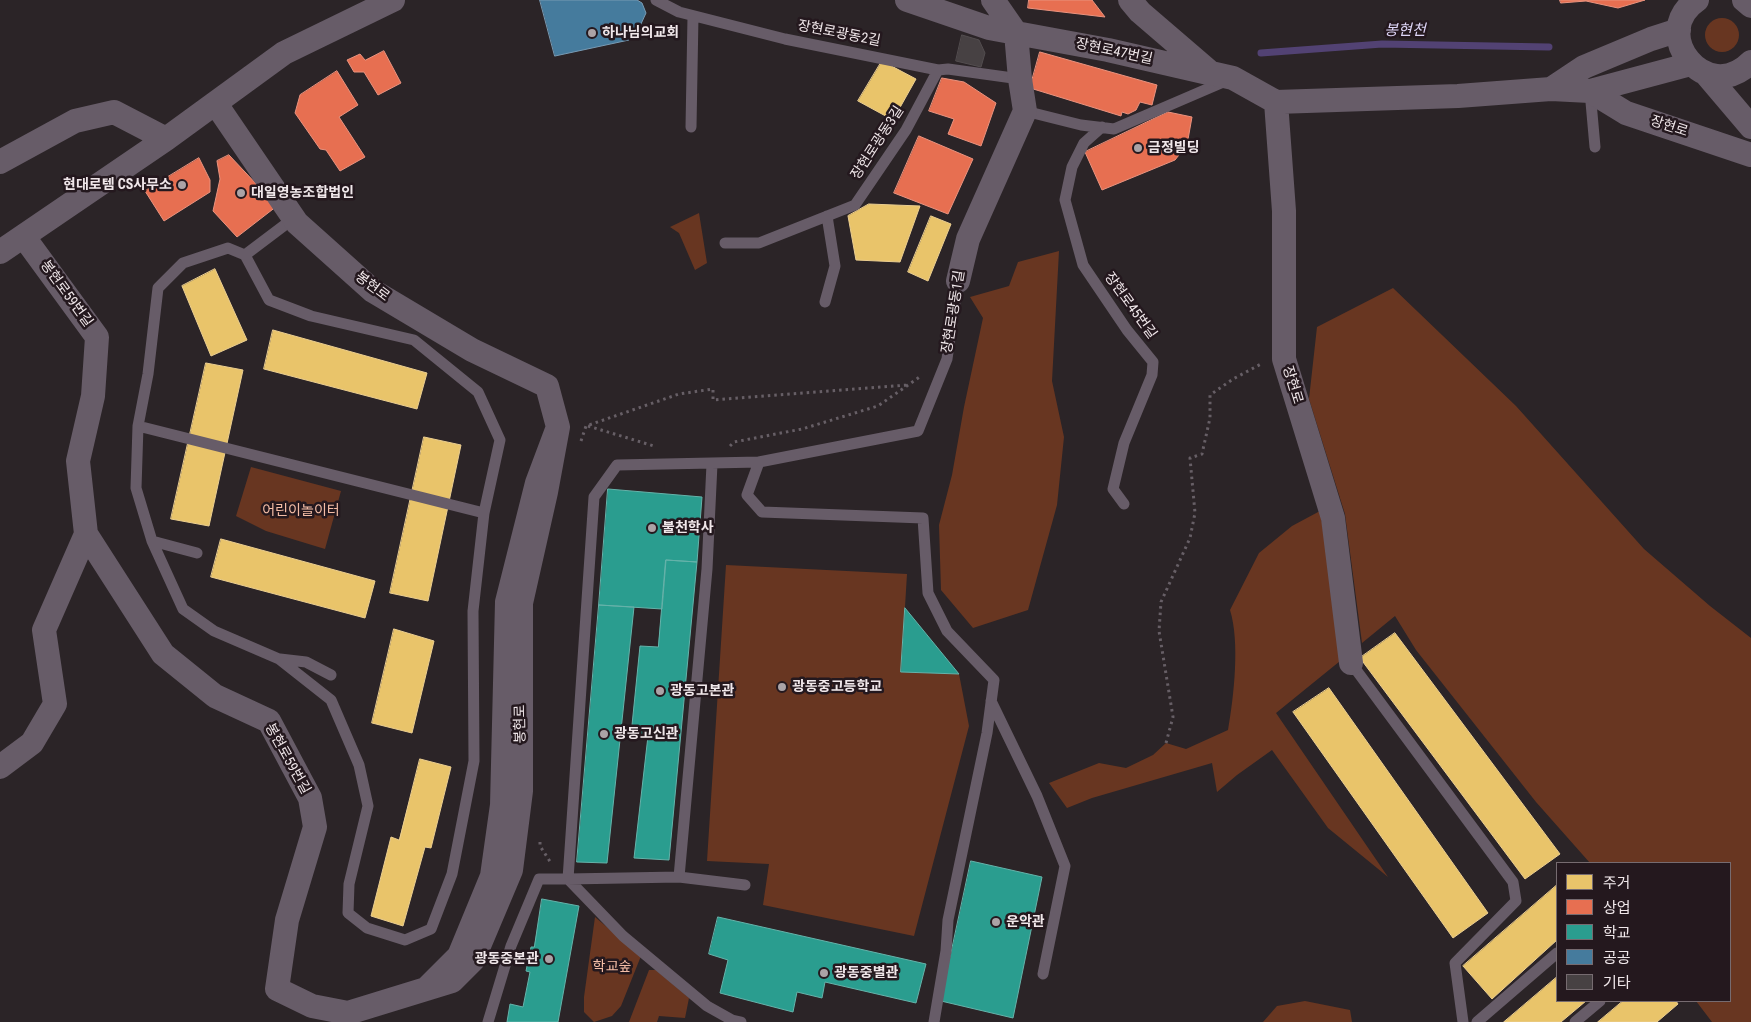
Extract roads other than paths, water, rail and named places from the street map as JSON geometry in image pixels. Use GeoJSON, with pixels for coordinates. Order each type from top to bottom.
{"type":"FeatureCollection","features":[{"type":"Feature","properties":{"kind":"street"},"geometry":{"type":"LineString","coordinates":[[0,252],[216,104],[284,53],[393,0]]}},
{"type":"Feature","properties":{"kind":"street","name":"장현로47번길"},"geometry":{"type":"LineString","coordinates":[[907,0],[989,28],[1108,50],[1222,76]]}},
{"type":"Feature","properties":{"kind":"street"},"geometry":{"type":"LineString","coordinates":[[993,0],[1016,33],[1024,110]]}},
{"type":"Feature","properties":{"kind":"street"},"geometry":{"type":"LineString","coordinates":[[1130,0],[1140,12],[1222,76],[1276,102],[1458,96],[1551,88],[1590,91],[1699,69],[1719,76],[1733,74],[1750,65]]}},
{"type":"Feature","properties":{"kind":"street"},"geometry":{"type":"LineString","coordinates":[[1697,0],[1690,5],[1682,17],[1679,30],[1680,44],[1685,57],[1699,69],[1751,127]]}},
{"type":"Feature","properties":{"kind":"street"},"geometry":{"type":"LineString","coordinates":[[1744,0],[1751,6]]}},
{"type":"Feature","properties":{"kind":"street"},"geometry":{"type":"LineString","coordinates":[[1551,88],[1584,68],[1651,39],[1679,30]]}},
{"type":"Feature","properties":{"kind":"street","name":"장현로"},"geometry":{"type":"LineString","coordinates":[[1590,91],[1626,113],[1751,155]]}},
{"type":"Feature","properties":{"kind":"street","name":"장현로"},"geometry":{"type":"LineString","coordinates":[[1276,102],[1284,211],[1284,359],[1333,518],[1351,663]]}},
{"type":"Feature","properties":{"kind":"street","name":"봉현로"},"geometry":{"type":"LineString","coordinates":[[216,104],[297,223],[373,291],[472,350],[547,386],[558,427],[546,492],[520,603],[522,791],[511,870],[473,960],[452,981],[350,1018],[312,1006]]}},
{"type":"Feature","properties":{"kind":"street","name":"장현로광동1길"},"geometry":{"type":"LineString","coordinates":[[958,281],[968,239],[1024,110]]}},
{"type":"Feature","properties":{"kind":"street"},"geometry":{"type":"LineString","coordinates":[[0,162],[75,121],[114,112],[166,139]]}},
{"type":"Feature","properties":{"kind":"street","name":"봉현로59번길"},"geometry":{"type":"LineString","coordinates":[[24,236],[96,336],[93,396],[78,461],[86,534],[162,654],[215,696],[269,721],[310,798],[315,827],[287,920],[277,989],[312,1006]]}},
{"type":"Feature","properties":{"kind":"street","name":"봉현로59번길"},"geometry":{"type":"LineString","coordinates":[[0,767],[32,742],[55,704],[44,630],[86,534]]}},
{"type":"Feature","properties":{"kind":"lane","name":"장현로광동2길"},"geometry":{"type":"LineString","coordinates":[[656,0],[679,12],[785,39],[938,70],[948,69],[1020,79]]}},
{"type":"Feature","properties":{"kind":"lane"},"geometry":{"type":"LineString","coordinates":[[691,127],[693,16]]}},
{"type":"Feature","properties":{"kind":"lane","name":"장현로광동3길"},"geometry":{"type":"LineString","coordinates":[[725,243],[760,243],[855,205],[906,130],[938,70]]}},
{"type":"Feature","properties":{"kind":"lane"},"geometry":{"type":"LineString","coordinates":[[1024,110],[1081,124],[1114,129],[1222,76]]}},
{"type":"Feature","properties":{"kind":"lane"},"geometry":{"type":"LineString","coordinates":[[1590,91],[1595,147]]}},
{"type":"Feature","properties":{"kind":"lane","name":"장현로45번길"},"geometry":{"type":"LineString","coordinates":[[1102,127],[1084,143],[1072,167],[1065,200],[1083,266],[1127,330],[1153,362],[1152,375],[1124,443],[1113,489],[1124,504]]}},
{"type":"Feature","properties":{"kind":"lane"},"geometry":{"type":"LineString","coordinates":[[825,302],[835,266],[827,216]]}},
{"type":"Feature","properties":{"kind":"lane"},"geometry":{"type":"LineString","coordinates":[[245,255],[294,218]]}},
{"type":"Feature","properties":{"kind":"lane"},"geometry":{"type":"LineString","coordinates":[[228,248],[245,255],[269,300],[312,316],[414,340],[478,392],[500,440],[484,513],[472,612],[474,761],[452,874],[431,929],[405,940],[367,928],[348,913],[349,884],[368,806],[359,765],[331,700],[279,659],[214,631],[183,609],[152,541],[136,488],[138,426],[148,374],[158,288],[183,264],[228,248]]}},
{"type":"Feature","properties":{"kind":"lane","name":"장현로광동1길"},"geometry":{"type":"LineString","coordinates":[[758,462],[918,431],[947,359],[958,281]]}},
{"type":"Feature","properties":{"kind":"lane"},"geometry":{"type":"LineString","coordinates":[[138,426],[484,513]]}},
{"type":"Feature","properties":{"kind":"lane"},"geometry":{"type":"LineString","coordinates":[[741,1022],[732,1020],[699,1000],[623,936],[565,879],[594,497],[617,465],[758,462],[747,495],[762,512],[922,518],[928,593],[947,631],[994,680],[987,733],[948,920],[946,951],[934,1022]]}},
{"type":"Feature","properties":{"kind":"lane"},"geometry":{"type":"LineString","coordinates":[[679,877],[707,568],[712,464]]}},
{"type":"Feature","properties":{"kind":"lane"},"geometry":{"type":"LineString","coordinates":[[152,541],[197,553]]}},
{"type":"Feature","properties":{"kind":"lane"},"geometry":{"type":"LineString","coordinates":[[279,659],[306,662],[331,675]]}},
{"type":"Feature","properties":{"kind":"lane"},"geometry":{"type":"LineString","coordinates":[[1351,663],[1513,882],[1516,901],[1455,963],[1463,1022]]}},
{"type":"Feature","properties":{"kind":"lane"},"geometry":{"type":"LineString","coordinates":[[991,701],[1037,796],[1065,866],[1043,974]]}},
{"type":"Feature","properties":{"kind":"lane"},"geometry":{"type":"LineString","coordinates":[[488,1022],[511,946],[539,879],[679,877],[745,885]]}},
{"type":"Feature","properties":{"kind":"lane"},"geometry":{"type":"LineString","coordinates":[[1477,1022],[1556,954]]}},
{"type":"Feature","properties":{"kind":"lane"},"geometry":{"type":"LineString","coordinates":[[1575,1022],[1599,1002]]}},
{"type":"Feature","properties":{"kind":"waterway","name":"봉현천"},"geometry":{"type":"LineString","coordinates":[[1261,53],[1382,44],[1549,47]]}},
{"type":"Feature","properties":{"kind":"place","name":"하나님의교회"},"geometry":{"type":"Point","coordinates":[592,33]}},
{"type":"Feature","properties":{"kind":"place","name":"금정빌딩"},"geometry":{"type":"Point","coordinates":[1138,148]}},
{"type":"Feature","properties":{"kind":"place","name":"현대로템 CS사무소"},"geometry":{"type":"Point","coordinates":[182,185]}},
{"type":"Feature","properties":{"kind":"place","name":"대일영농조합법인"},"geometry":{"type":"Point","coordinates":[241,193]}},
{"type":"Feature","properties":{"kind":"place","name":"불천학사"},"geometry":{"type":"Point","coordinates":[652,528]}},
{"type":"Feature","properties":{"kind":"place","name":"광동중고등학교"},"geometry":{"type":"Point","coordinates":[782,687]}},
{"type":"Feature","properties":{"kind":"place","name":"광동고본관"},"geometry":{"type":"Point","coordinates":[660,691]}},
{"type":"Feature","properties":{"kind":"place","name":"광동고신관"},"geometry":{"type":"Point","coordinates":[604,734]}},
{"type":"Feature","properties":{"kind":"place","name":"운악관"},"geometry":{"type":"Point","coordinates":[996,922]}},
{"type":"Feature","properties":{"kind":"place","name":"광동중본관"},"geometry":{"type":"Point","coordinates":[549,959]}},
{"type":"Feature","properties":{"kind":"place","name":"광동중별관"},"geometry":{"type":"Point","coordinates":[824,973]}},
{"type":"Feature","properties":{"kind":"park label","name":"어린이놀이터"},"geometry":{"type":"Point","coordinates":[301,511]}},
{"type":"Feature","properties":{"kind":"park label","name":"학교숲"},"geometry":{"type":"Point","coordinates":[612,967]}}]}
